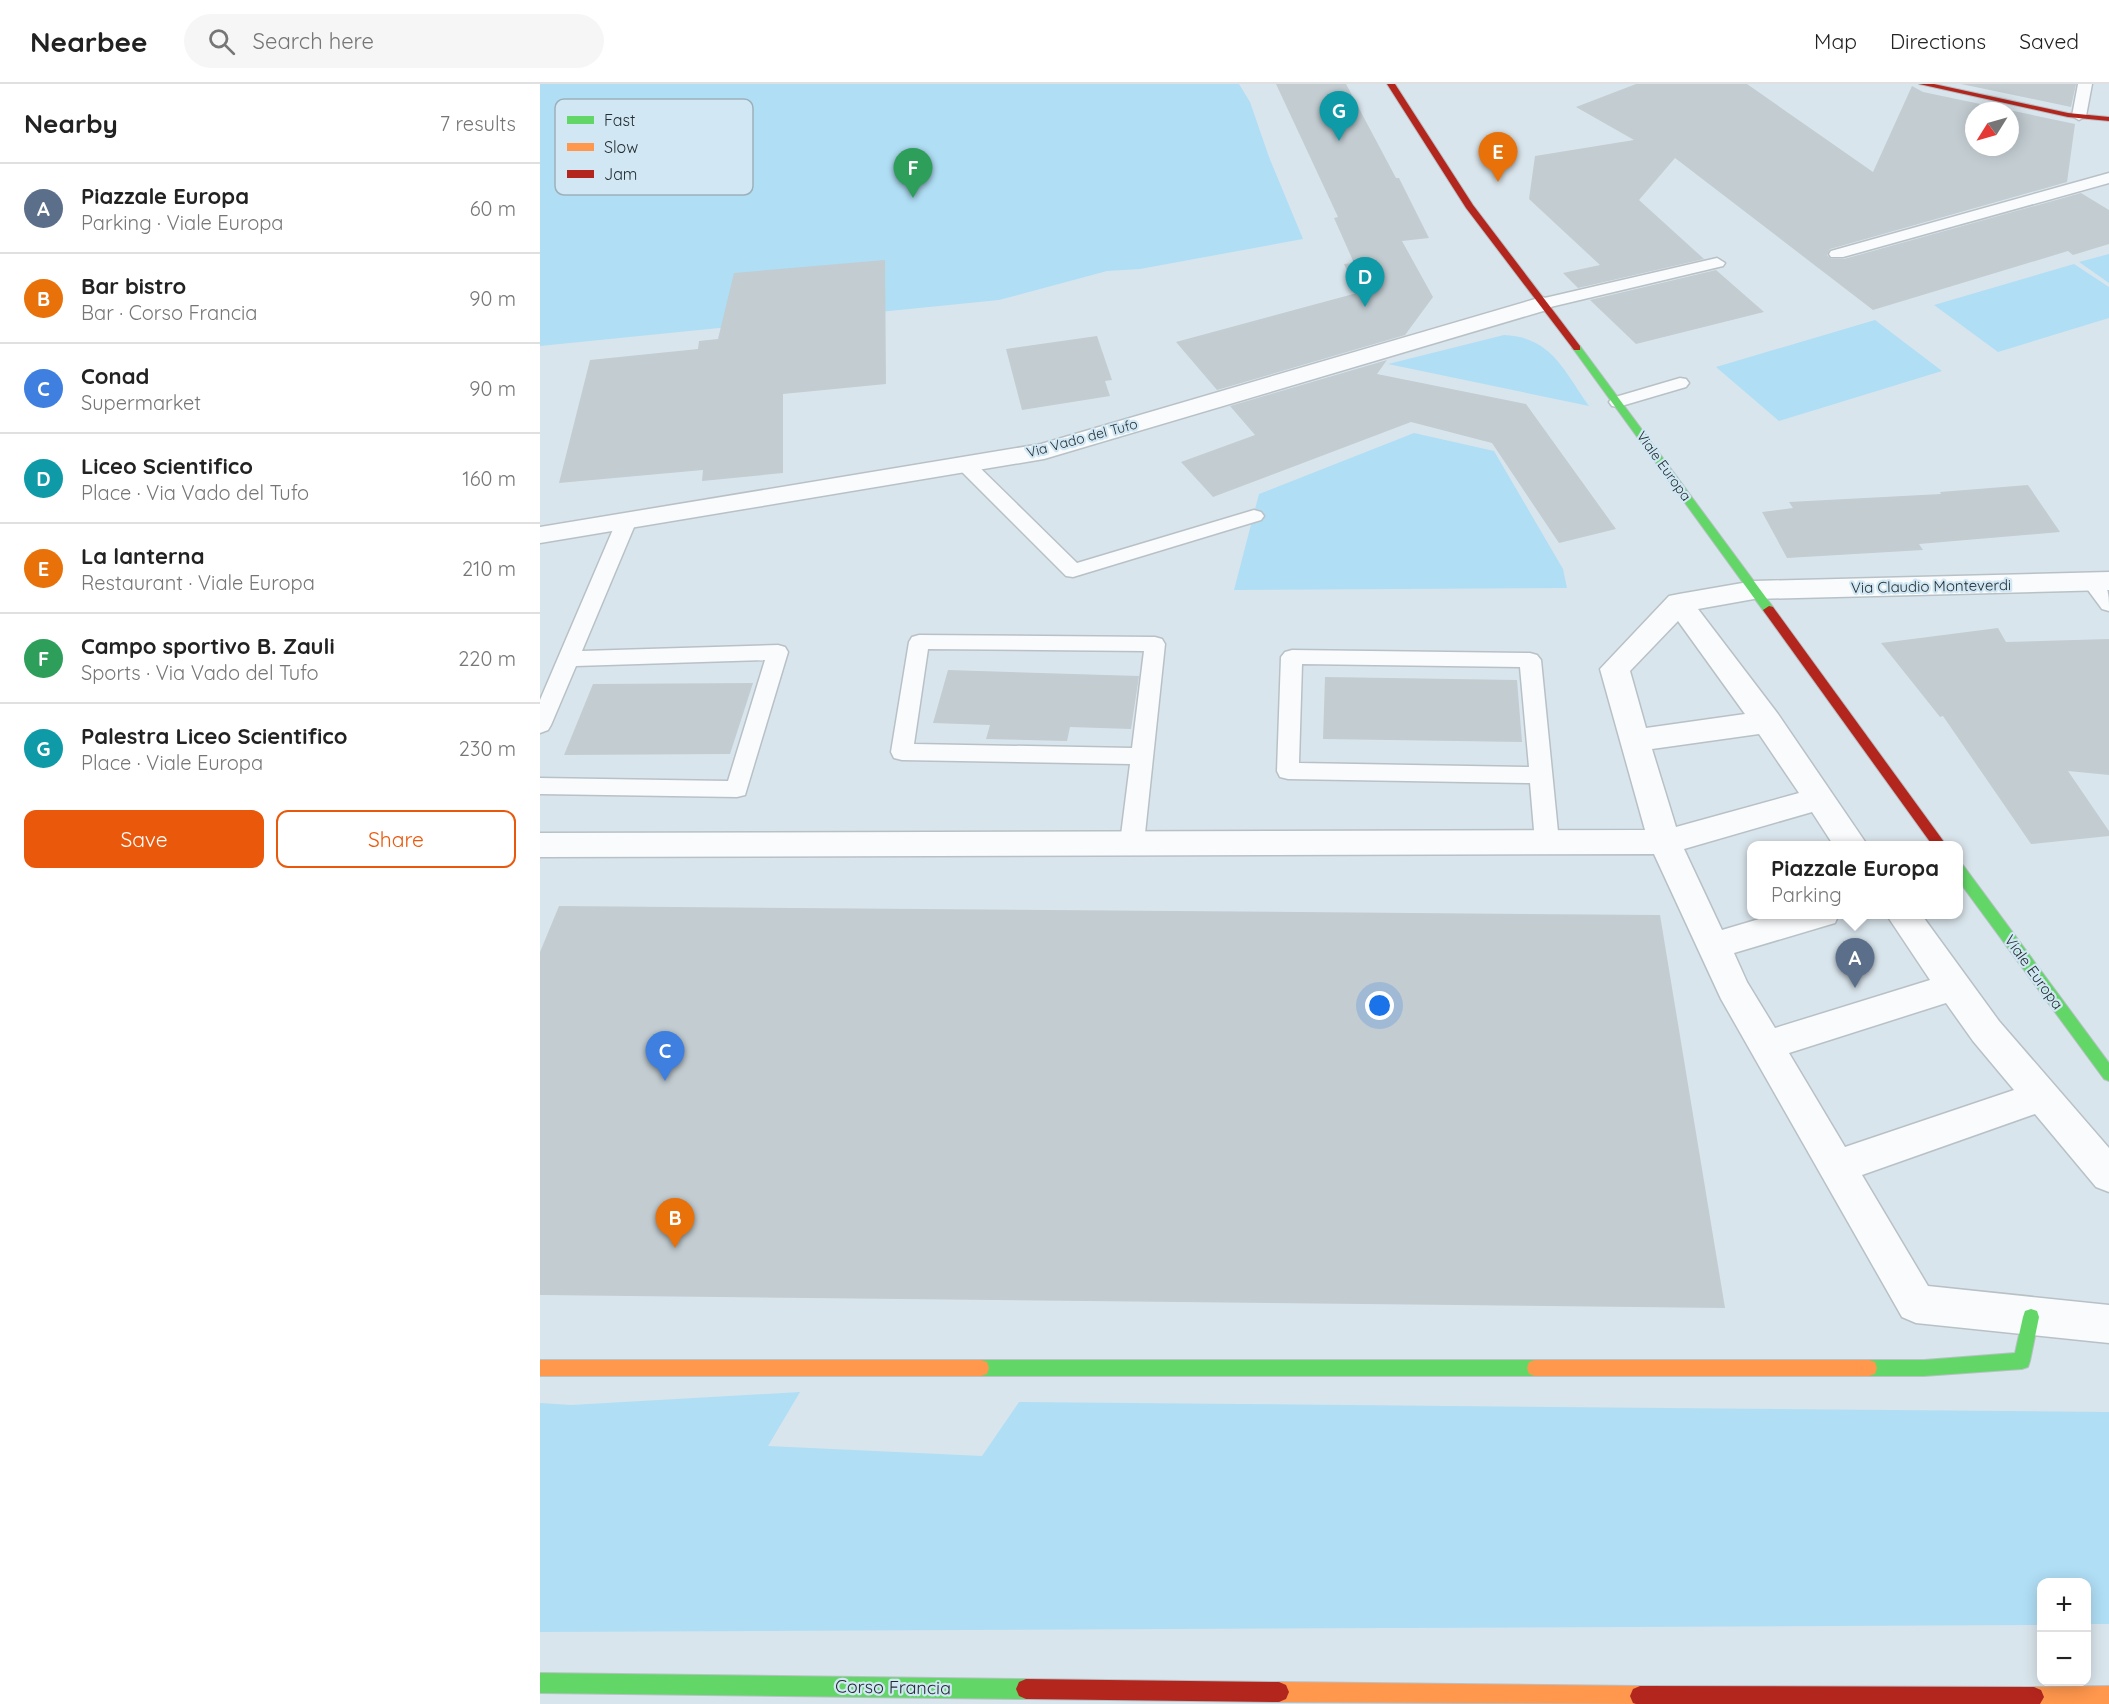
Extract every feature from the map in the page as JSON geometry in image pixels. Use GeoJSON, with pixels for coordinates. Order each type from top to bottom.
{"type":"FeatureCollection","features":[{"type":"Feature","properties":{"kind":"street","name":"Viale Europa"},"geometry":{"type":"LineString","coordinates":[[1391,84],[1469,206],[1618,402],[1937,841]]}},
{"type":"Feature","properties":{"kind":"street"},"geometry":{"type":"LineString","coordinates":[[1923,84],[1943,86],[2079,116],[2109,119]]}},
{"type":"Feature","properties":{"kind":"street","name":"Via Vado del Tufo"},"geometry":{"type":"LineString","coordinates":[[540,535],[1044,451],[1542,304]]}},
{"type":"Feature","properties":{"kind":"street","name":"Via Claudio Monteverdi"},"geometry":{"type":"LineString","coordinates":[[1679,603],[1754,590],[2101,581]]}},
{"type":"Feature","properties":{"kind":"street"},"geometry":{"type":"LineString","coordinates":[[1848,841],[1767,722],[1679,603],[1615,669],[1665,842],[1733,989],[1916,1304],[2109,1324]]}},
{"type":"Feature","properties":{"kind":"street"},"geometry":{"type":"LineString","coordinates":[[1634,741],[1767,722]]}},
{"type":"Feature","properties":{"kind":"street"},"geometry":{"type":"LineString","coordinates":[[540,845],[1665,842],[1819,799]]}},
{"type":"Feature","properties":{"kind":"street","name":"Viale Europa"},"geometry":{"type":"LineString","coordinates":[[1963,874],[2109,1075]]}},
{"type":"Feature","properties":{"kind":"street"},"geometry":{"type":"LineString","coordinates":[[1713,946],[1809,919]]}},
{"type":"Feature","properties":{"kind":"street"},"geometry":{"type":"LineString","coordinates":[[1905,919],[1986,1031],[2109,1175]]}},
{"type":"Feature","properties":{"kind":"street"},"geometry":{"type":"LineString","coordinates":[[1766,1046],[1954,986]]}},
{"type":"Feature","properties":{"kind":"street"},"geometry":{"type":"LineString","coordinates":[[1837,1167],[2042,1096]]}},
{"type":"Feature","properties":{"kind":"street"},"geometry":{"type":"LineString","coordinates":[[540,1368],[1924,1368],[2022,1362],[2031,1317]]}},
{"type":"Feature","properties":{"kind":"street","name":"Corso Francia"},"geometry":{"type":"LineString","coordinates":[[540,1683],[825,1695],[1828,1701],[2109,1696]]}},
{"type":"Feature","properties":{"kind":"lane"},"geometry":{"type":"LineString","coordinates":[[2079,116],[2085,84]]}},
{"type":"Feature","properties":{"kind":"lane"},"geometry":{"type":"LineString","coordinates":[[1837,254],[2109,178]]}},
{"type":"Feature","properties":{"kind":"lane"},"geometry":{"type":"LineString","coordinates":[[1542,304],[1717,263]]}},
{"type":"Feature","properties":{"kind":"lane"},"geometry":{"type":"LineString","coordinates":[[1618,402],[1680,383]]}},
{"type":"Feature","properties":{"kind":"lane"},"geometry":{"type":"LineString","coordinates":[[965,464],[1072,571],[1254,516]]}},
{"type":"Feature","properties":{"kind":"lane"},"geometry":{"type":"LineString","coordinates":[[540,725],[627,520]]}},
{"type":"Feature","properties":{"kind":"lane"},"geometry":{"type":"LineString","coordinates":[[2101,581],[2109,604]]}},
{"type":"Feature","properties":{"kind":"lane"},"geometry":{"type":"LineString","coordinates":[[1132,843],[1155,644],[919,642],[902,752],[1142,756]]}},
{"type":"Feature","properties":{"kind":"lane"},"geometry":{"type":"LineString","coordinates":[[540,786],[737,789],[778,652],[568,659]]}},
{"type":"Feature","properties":{"kind":"lane"},"geometry":{"type":"LineString","coordinates":[[1541,775],[1288,771],[1292,657],[1530,660],[1541,775],[1547,842]]}},
{"type":"Feature","properties":{"kind":"shaded area"},"geometry":{"type":"Polygon","coordinates":[[[540,84],[1239,84],[1250,102],[1269,157],[1303,239],[1140,269],[1107,271],[999,300],[540,346],[540,84]]]}},
{"type":"Feature","properties":{"kind":"shaded area"},"geometry":{"type":"Polygon","coordinates":[[[2109,254],[2109,283],[2079,262],[2109,254]]]}},
{"type":"Feature","properties":{"kind":"shaded area"},"geometry":{"type":"Polygon","coordinates":[[[2074,264],[2109,287],[2109,318],[1998,352],[1934,305],[2074,264]]]}},
{"type":"Feature","properties":{"kind":"shaded area"},"geometry":{"type":"Polygon","coordinates":[[[1875,320],[1942,371],[1779,421],[1716,367],[1875,320]]]}},
{"type":"Feature","properties":{"kind":"shaded area"},"geometry":{"type":"Polygon","coordinates":[[[1504,335],[1520,337],[1545,349],[1564,369],[1589,406],[1388,364],[1504,335]]]}},
{"type":"Feature","properties":{"kind":"shaded area"},"geometry":{"type":"Polygon","coordinates":[[[1414,433],[1494,451],[1563,569],[1567,588],[1234,590],[1259,494],[1414,433]]]}},
{"type":"Feature","properties":{"kind":"shaded area"},"geometry":{"type":"Polygon","coordinates":[[[800,1392],[768,1446],[982,1456],[1019,1402],[2109,1412],[2109,1624],[2091,1624],[2091,1578],[2037,1578],[2037,1625],[540,1632],[540,1403],[571,1405],[800,1392]]]}},
{"type":"Feature","properties":{"kind":"building"},"geometry":{"type":"Polygon","coordinates":[[[1276,84],[1346,84],[1396,178],[1399,178],[1429,238],[1402,241],[1433,297],[1405,335],[1217,390],[1176,342],[1357,293],[1344,264],[1354,263],[1334,218],[1338,217],[1276,84]]]}},
{"type":"Feature","properties":{"kind":"building"},"geometry":{"type":"Polygon","coordinates":[[[1636,84],[1747,84],[1873,172],[1912,86],[1923,92],[1970,102],[1965,102],[1965,156],[2019,156],[2019,112],[2075,124],[2067,182],[1830,249],[1827,255],[1831,259],[1844,259],[2081,193],[2109,210],[2109,244],[2073,255],[2068,251],[1873,310],[1675,158],[1639,200],[1704,259],[1578,288],[1563,273],[1600,265],[1529,199],[1535,156],[1634,140],[1576,107],[1636,84]]]}},
{"type":"Feature","properties":{"kind":"building"},"geometry":{"type":"Polygon","coordinates":[[[1961,84],[2076,84],[2071,107],[1961,84]]]}},
{"type":"Feature","properties":{"kind":"building"},"geometry":{"type":"Polygon","coordinates":[[[885,260],[886,384],[783,394],[783,473],[702,481],[703,470],[559,483],[590,360],[698,349],[699,341],[718,339],[734,273],[885,260]]]}},
{"type":"Feature","properties":{"kind":"building"},"geometry":{"type":"Polygon","coordinates":[[[1716,270],[1764,312],[1636,344],[1590,300],[1716,270]]]}},
{"type":"Feature","properties":{"kind":"building"},"geometry":{"type":"Polygon","coordinates":[[[1097,336],[1112,380],[1105,381],[1110,396],[1022,410],[1006,349],[1097,336]]]}},
{"type":"Feature","properties":{"kind":"building"},"geometry":{"type":"Polygon","coordinates":[[[1387,360],[1377,374],[1526,404],[1616,529],[1559,543],[1492,443],[1411,422],[1213,497],[1181,462],[1255,435],[1230,406],[1387,360]]]}},
{"type":"Feature","properties":{"kind":"building"},"geometry":{"type":"Polygon","coordinates":[[[2028,485],[2060,532],[1919,544],[1923,550],[1787,558],[1762,512],[1793,508],[1789,502],[1941,494],[1940,492],[2028,485]]]}},
{"type":"Feature","properties":{"kind":"building"},"geometry":{"type":"Polygon","coordinates":[[[1998,628],[2006,642],[2109,639],[2109,775],[2068,771],[2109,831],[2109,836],[2031,844],[1943,716],[1940,717],[1881,643],[1998,628]]]}},
{"type":"Feature","properties":{"kind":"building"},"geometry":{"type":"Polygon","coordinates":[[[948,670],[1139,676],[1131,729],[1070,727],[1067,741],[986,739],[990,725],[933,723],[948,670]]]}},
{"type":"Feature","properties":{"kind":"building"},"geometry":{"type":"Polygon","coordinates":[[[1325,677],[1517,680],[1522,742],[1323,739],[1325,677]]]}},
{"type":"Feature","properties":{"kind":"building"},"geometry":{"type":"Polygon","coordinates":[[[753,683],[730,754],[564,755],[593,684],[753,683]]]}},
{"type":"Feature","properties":{"kind":"building"},"geometry":{"type":"Polygon","coordinates":[[[559,906],[1660,915],[1725,1308],[540,1295],[540,952],[559,906]]]}},
{"type":"Feature","properties":{"kind":"traffic: fast"},"geometry":{"type":"LineString","coordinates":[[1577,348],[1769,610]]}},
{"type":"Feature","properties":{"kind":"traffic: fast"},"geometry":{"type":"LineString","coordinates":[[1963,876],[2109,1075]]}},
{"type":"Feature","properties":{"kind":"traffic: fast"},"geometry":{"type":"LineString","coordinates":[[1869,1368],[1924,1368],[2022,1361],[2031,1317]]}},
{"type":"Feature","properties":{"kind":"traffic: fast"},"geometry":{"type":"LineString","coordinates":[[981,1368],[1535,1368]]}},
{"type":"Feature","properties":{"kind":"traffic: fast"},"geometry":{"type":"LineString","coordinates":[[540,1683],[1026,1689]]}},
{"type":"Feature","properties":{"kind":"traffic: slow"},"geometry":{"type":"LineString","coordinates":[[540,1368],[981,1368]]}},
{"type":"Feature","properties":{"kind":"traffic: slow"},"geometry":{"type":"LineString","coordinates":[[1535,1368],[1869,1368]]}},
{"type":"Feature","properties":{"kind":"traffic: slow"},"geometry":{"type":"LineString","coordinates":[[1279,1692],[1640,1696]]}},
{"type":"Feature","properties":{"kind":"traffic: slow"},"geometry":{"type":"LineString","coordinates":[[2034,1697],[2109,1696]]}},
{"type":"Feature","properties":{"kind":"traffic: jam"},"geometry":{"type":"LineString","coordinates":[[1391,84],[1469,206],[1577,348]]}},
{"type":"Feature","properties":{"kind":"traffic: jam"},"geometry":{"type":"LineString","coordinates":[[1923,84],[2068,115],[2109,119]]}},
{"type":"Feature","properties":{"kind":"traffic: jam"},"geometry":{"type":"LineString","coordinates":[[1769,610],[1937,841]]}},
{"type":"Feature","properties":{"kind":"traffic: jam"},"geometry":{"type":"LineString","coordinates":[[1026,1689],[1279,1692]]}},
{"type":"Feature","properties":{"kind":"traffic: jam"},"geometry":{"type":"LineString","coordinates":[[1640,1696],[2034,1697]]}},
{"type":"Feature","properties":{"kind":"place","name":"Palestra Liceo Scientifico"},"geometry":{"type":"Point","coordinates":[1339,141]}},
{"type":"Feature","properties":{"kind":"place","name":"La lanterna"},"geometry":{"type":"Point","coordinates":[1498,182]}},
{"type":"Feature","properties":{"kind":"place","name":"Campo sportivo B. Zauli"},"geometry":{"type":"Point","coordinates":[913,198]}},
{"type":"Feature","properties":{"kind":"place","name":"Liceo Scientifico"},"geometry":{"type":"Point","coordinates":[1365,307]}},
{"type":"Feature","properties":{"kind":"place","name":"Piazzale Europa"},"geometry":{"type":"Point","coordinates":[1855,988]}},
{"type":"Feature","properties":{"kind":"place","name":"Conad"},"geometry":{"type":"Point","coordinates":[665,1081]}},
{"type":"Feature","properties":{"kind":"place","name":"Bar bistro"},"geometry":{"type":"Point","coordinates":[675,1248]}}]}
